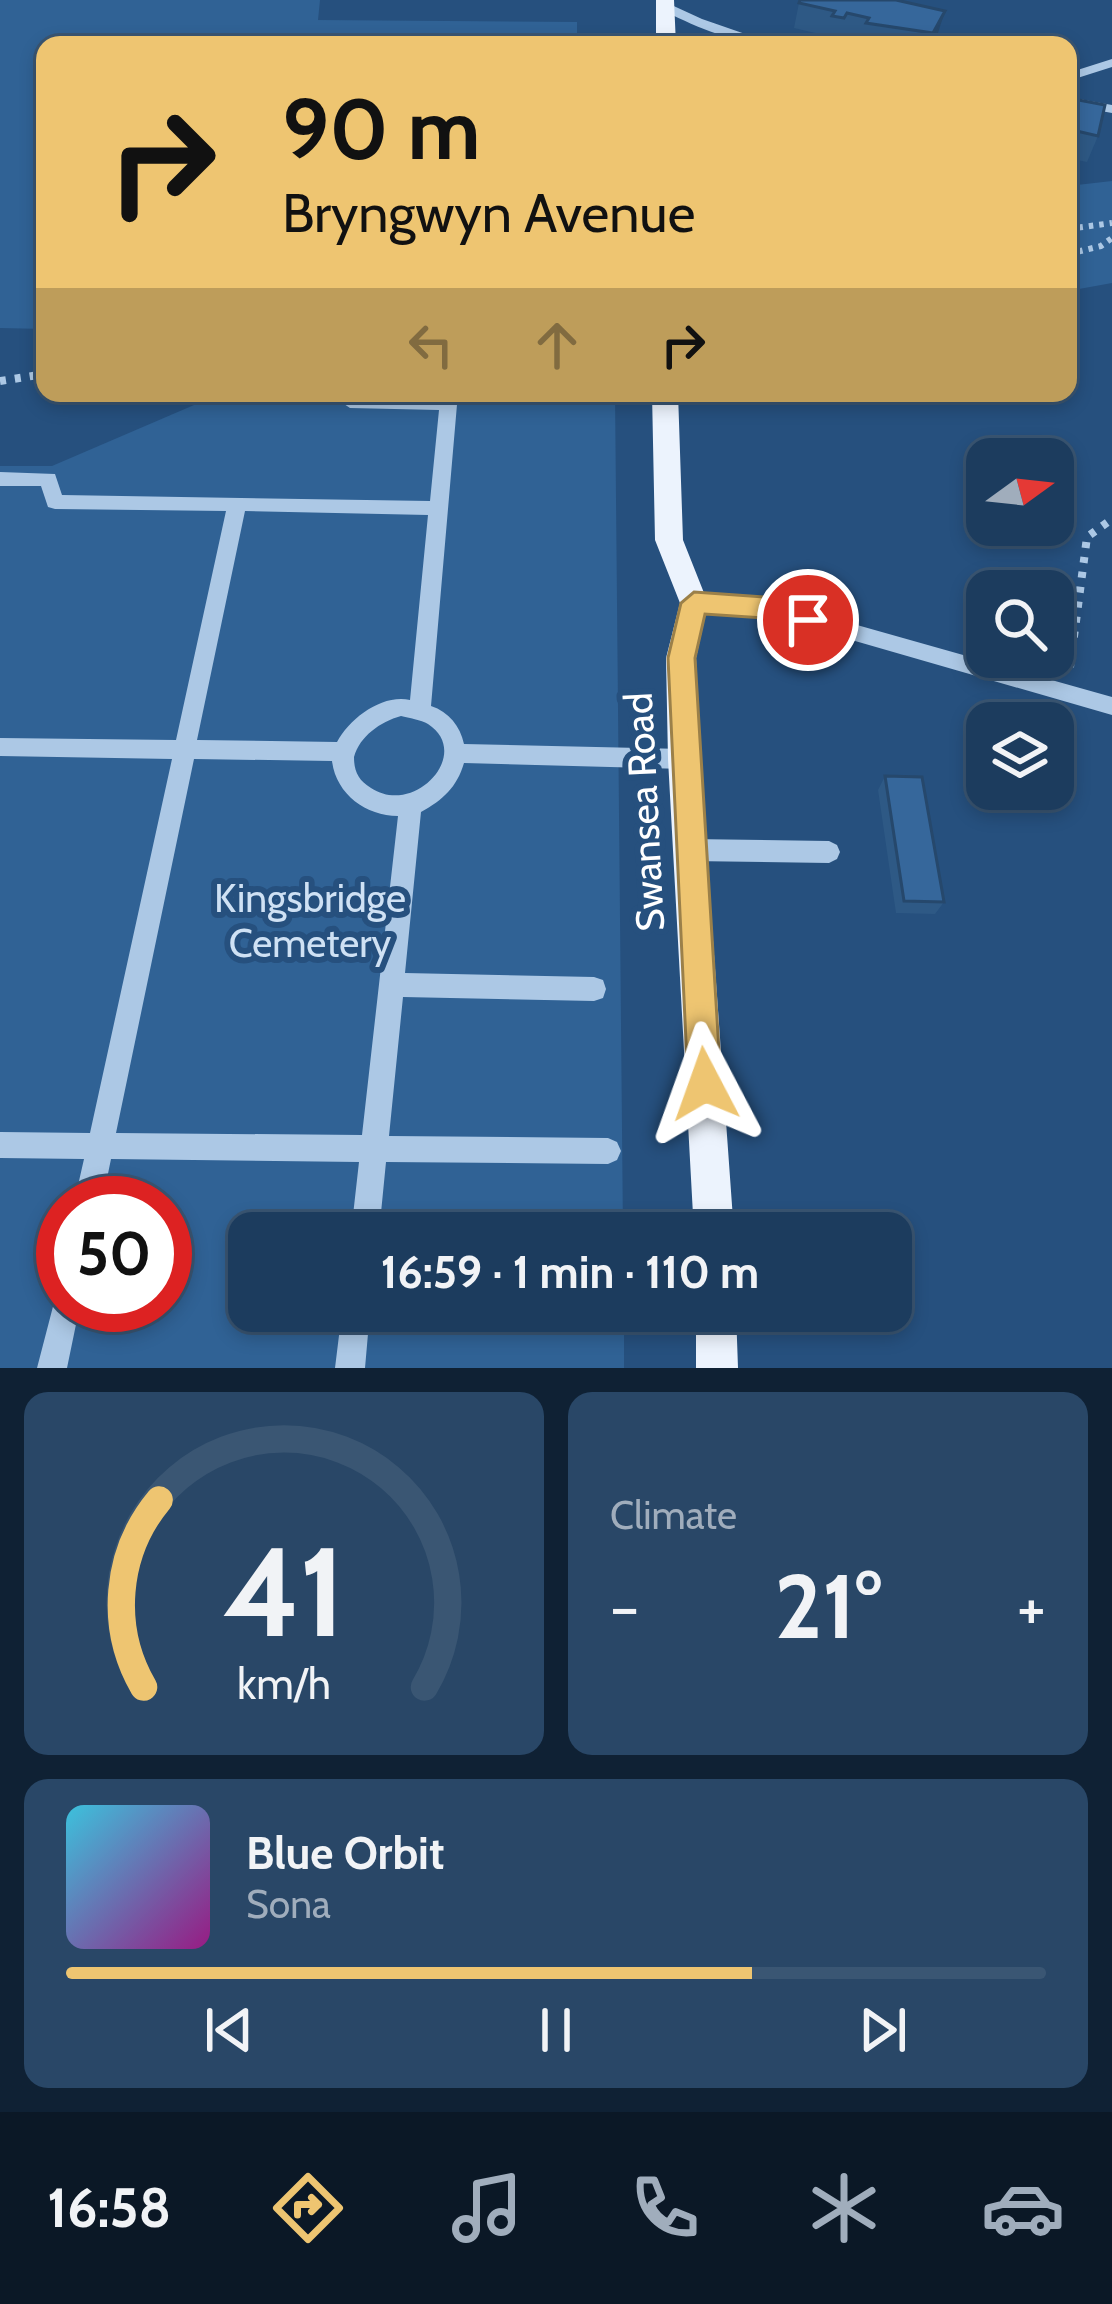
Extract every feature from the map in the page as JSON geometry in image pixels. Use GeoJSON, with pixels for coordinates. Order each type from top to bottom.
{"type":"FeatureCollection","features":[{"type":"Feature","properties":{"kind":"main road"},"geometry":{"type":"LineString","coordinates":[[665,3],[666,36]]}},
{"type":"Feature","properties":{"kind":"main road"},"geometry":{"type":"LineString","coordinates":[[664,402],[669,540],[694,603]]}},
{"type":"Feature","properties":{"kind":"main road","name":"Swansea Road"},"geometry":{"type":"LineString","coordinates":[[694,603],[682,658],[684,759],[713,1212]]}},
{"type":"Feature","properties":{"kind":"main road"},"geometry":{"type":"LineString","coordinates":[[716,1332],[717,1368]]}},
{"type":"Feature","properties":{"kind":"street"},"geometry":{"type":"LineString","coordinates":[[665,3],[746,36]]}},
{"type":"Feature","properties":{"kind":"street"},"geometry":{"type":"LineString","coordinates":[[1077,74],[1112,63]]}},
{"type":"Feature","properties":{"kind":"street"},"geometry":{"type":"LineString","coordinates":[[1077,103],[1112,109]]}},
{"type":"Feature","properties":{"kind":"street"},"geometry":{"type":"LineString","coordinates":[[420,709],[449,402]]}},
{"type":"Feature","properties":{"kind":"street"},"geometry":{"type":"LineString","coordinates":[[0,478],[48,478],[55,502],[439,508]]}},
{"type":"Feature","properties":{"kind":"street"},"geometry":{"type":"LineString","coordinates":[[94,1176],[237,504]]}},
{"type":"Feature","properties":{"kind":"street"},"geometry":{"type":"LineString","coordinates":[[694,603],[765,607],[1112,706]]}},
{"type":"Feature","properties":{"kind":"street"},"geometry":{"type":"LineString","coordinates":[[401,707],[420,709],[447,725],[457,753],[447,782],[433,795],[411,804],[375,802],[359,793],[347,778],[345,752],[364,720],[401,707]]}},
{"type":"Feature","properties":{"kind":"street"},"geometry":{"type":"LineString","coordinates":[[0,747],[345,752]]}},
{"type":"Feature","properties":{"kind":"street"},"geometry":{"type":"LineString","coordinates":[[457,753],[684,759]]}},
{"type":"Feature","properties":{"kind":"street"},"geometry":{"type":"LineString","coordinates":[[367,1212],[411,804]]}},
{"type":"Feature","properties":{"kind":"street"},"geometry":{"type":"LineString","coordinates":[[690,850],[829,852]]}},
{"type":"Feature","properties":{"kind":"street"},"geometry":{"type":"LineString","coordinates":[[391,986],[594,989]]}},
{"type":"Feature","properties":{"kind":"street"},"geometry":{"type":"LineString","coordinates":[[0,1145],[608,1151]]}},
{"type":"Feature","properties":{"kind":"street"},"geometry":{"type":"LineString","coordinates":[[52,1368],[60,1332]]}},
{"type":"Feature","properties":{"kind":"street"},"geometry":{"type":"LineString","coordinates":[[350,1368],[354,1332]]}},
{"type":"Feature","properties":{"kind":"path"},"geometry":{"type":"LineString","coordinates":[[1077,228],[1112,223]]}},
{"type":"Feature","properties":{"kind":"path"},"geometry":{"type":"LineString","coordinates":[[1077,252],[1112,238]]}},
{"type":"Feature","properties":{"kind":"path"},"geometry":{"type":"LineString","coordinates":[[0,381],[36,375]]}},
{"type":"Feature","properties":{"kind":"path"},"geometry":{"type":"LineString","coordinates":[[1066,692],[1088,537],[1112,520]]}},
{"type":"Feature","properties":{"kind":"green space"},"geometry":{"type":"Polygon","coordinates":[[[0,0],[320,0],[318,20],[577,22],[577,36],[36,36],[36,329],[0,328],[0,0]]]}},
{"type":"Feature","properties":{"kind":"green space"},"geometry":{"type":"Polygon","coordinates":[[[1112,181],[1112,283],[1077,289],[1077,185],[1112,181]]]}},
{"type":"Feature","properties":{"kind":"green space","name":"Kingsbridge Cemetery"},"geometry":{"type":"Polygon","coordinates":[[[201,402],[615,402],[623,1212],[228,1212],[228,1332],[624,1332],[624,1368],[0,1368],[0,466],[52,466],[201,402]]]}},
{"type":"Feature","properties":{"kind":"building"},"geometry":{"type":"Polygon","coordinates":[[[800,0],[896,0],[945,11],[933,33],[866,23],[869,18],[847,13],[844,18],[832,16],[835,11],[800,0]]]}},
{"type":"Feature","properties":{"kind":"building"},"geometry":{"type":"Polygon","coordinates":[[[1077,100],[1105,105],[1098,136],[1077,131],[1077,100]]]}},
{"type":"Feature","properties":{"kind":"building"},"geometry":{"type":"Polygon","coordinates":[[[885,776],[922,777],[944,902],[904,901],[885,776]]]}},
{"type":"Feature","properties":{"kind":"route"},"geometry":{"type":"LineString","coordinates":[[705,1084],[684,759],[682,658],[694,603],[765,607],[808,620]]}}]}
